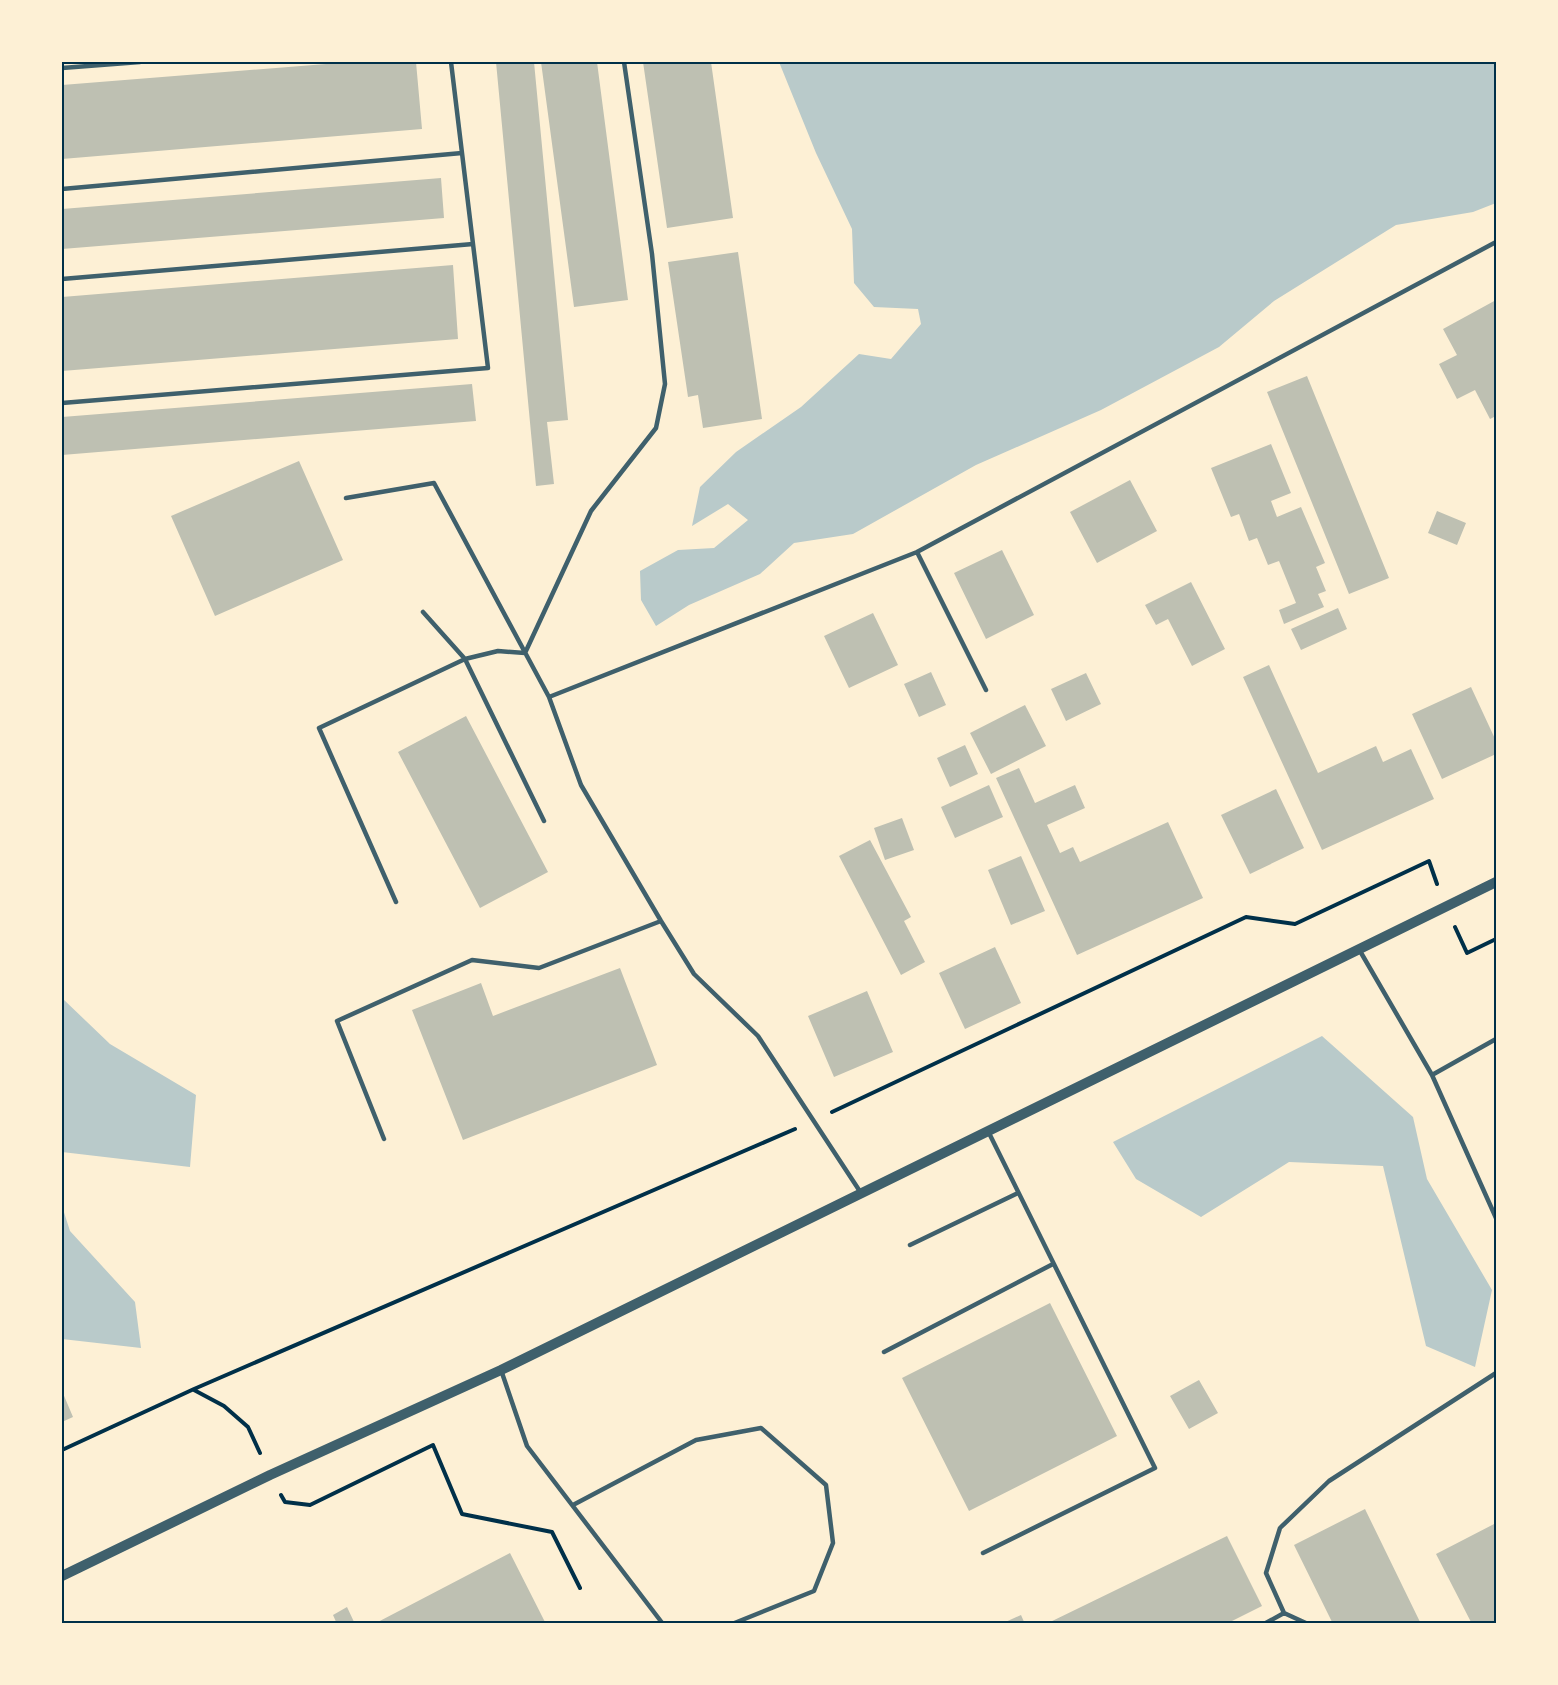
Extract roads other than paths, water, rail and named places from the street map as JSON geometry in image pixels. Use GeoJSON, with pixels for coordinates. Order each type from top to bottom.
{"type":"FeatureCollection","features":[{"type":"Feature","properties":{"kind":"street"},"geometry":{"type":"LineString","coordinates":[[62,1576],[270,1475],[501,1370],[1497,882]]}},
{"type":"Feature","properties":{"kind":"lane"},"geometry":{"type":"LineString","coordinates":[[62,68],[140,62]]}},
{"type":"Feature","properties":{"kind":"lane"},"geometry":{"type":"LineString","coordinates":[[62,403],[488,368],[452,62]]}},
{"type":"Feature","properties":{"kind":"lane"},"geometry":{"type":"LineString","coordinates":[[525,652],[591,511],[656,428],[665,384],[652,254],[624,62]]}},
{"type":"Feature","properties":{"kind":"lane"},"geometry":{"type":"LineString","coordinates":[[62,189],[462,153]]}},
{"type":"Feature","properties":{"kind":"lane"},"geometry":{"type":"LineString","coordinates":[[549,697],[917,552],[1497,242]]}},
{"type":"Feature","properties":{"kind":"lane"},"geometry":{"type":"LineString","coordinates":[[62,279],[473,244]]}},
{"type":"Feature","properties":{"kind":"lane"},"geometry":{"type":"LineString","coordinates":[[346,498],[434,483],[549,697],[581,785],[661,921],[694,974],[758,1036],[861,1193]]}},
{"type":"Feature","properties":{"kind":"lane"},"geometry":{"type":"LineString","coordinates":[[917,552],[986,690]]}},
{"type":"Feature","properties":{"kind":"lane"},"geometry":{"type":"LineString","coordinates":[[423,612],[465,659],[544,821]]}},
{"type":"Feature","properties":{"kind":"lane"},"geometry":{"type":"LineString","coordinates":[[396,902],[319,728],[465,659],[498,651],[525,652]]}},
{"type":"Feature","properties":{"kind":"lane"},"geometry":{"type":"LineString","coordinates":[[384,1139],[337,1021],[472,960],[539,968],[661,921]]}},
{"type":"Feature","properties":{"kind":"lane"},"geometry":{"type":"LineString","coordinates":[[1359,949],[1432,1075],[1497,1218]]}},
{"type":"Feature","properties":{"kind":"lane"},"geometry":{"type":"LineString","coordinates":[[1432,1075],[1497,1039]]}},
{"type":"Feature","properties":{"kind":"lane"},"geometry":{"type":"LineString","coordinates":[[983,1553],[1155,1468],[988,1131]]}},
{"type":"Feature","properties":{"kind":"lane"},"geometry":{"type":"LineString","coordinates":[[910,1245],[1018,1193]]}},
{"type":"Feature","properties":{"kind":"lane"},"geometry":{"type":"LineString","coordinates":[[884,1352],[1053,1264]]}},
{"type":"Feature","properties":{"kind":"lane"},"geometry":{"type":"LineString","coordinates":[[501,1370],[527,1446],[663,1623]]}},
{"type":"Feature","properties":{"kind":"lane"},"geometry":{"type":"LineString","coordinates":[[1308,1623],[1284,1613],[1266,1573],[1280,1528],[1329,1481],[1497,1373]]}},
{"type":"Feature","properties":{"kind":"lane"},"geometry":{"type":"LineString","coordinates":[[573,1505],[696,1440],[761,1428],[826,1485],[833,1543],[814,1591],[732,1623]]}},
{"type":"Feature","properties":{"kind":"lane"},"geometry":{"type":"LineString","coordinates":[[1264,1623],[1284,1613]]}}]}
